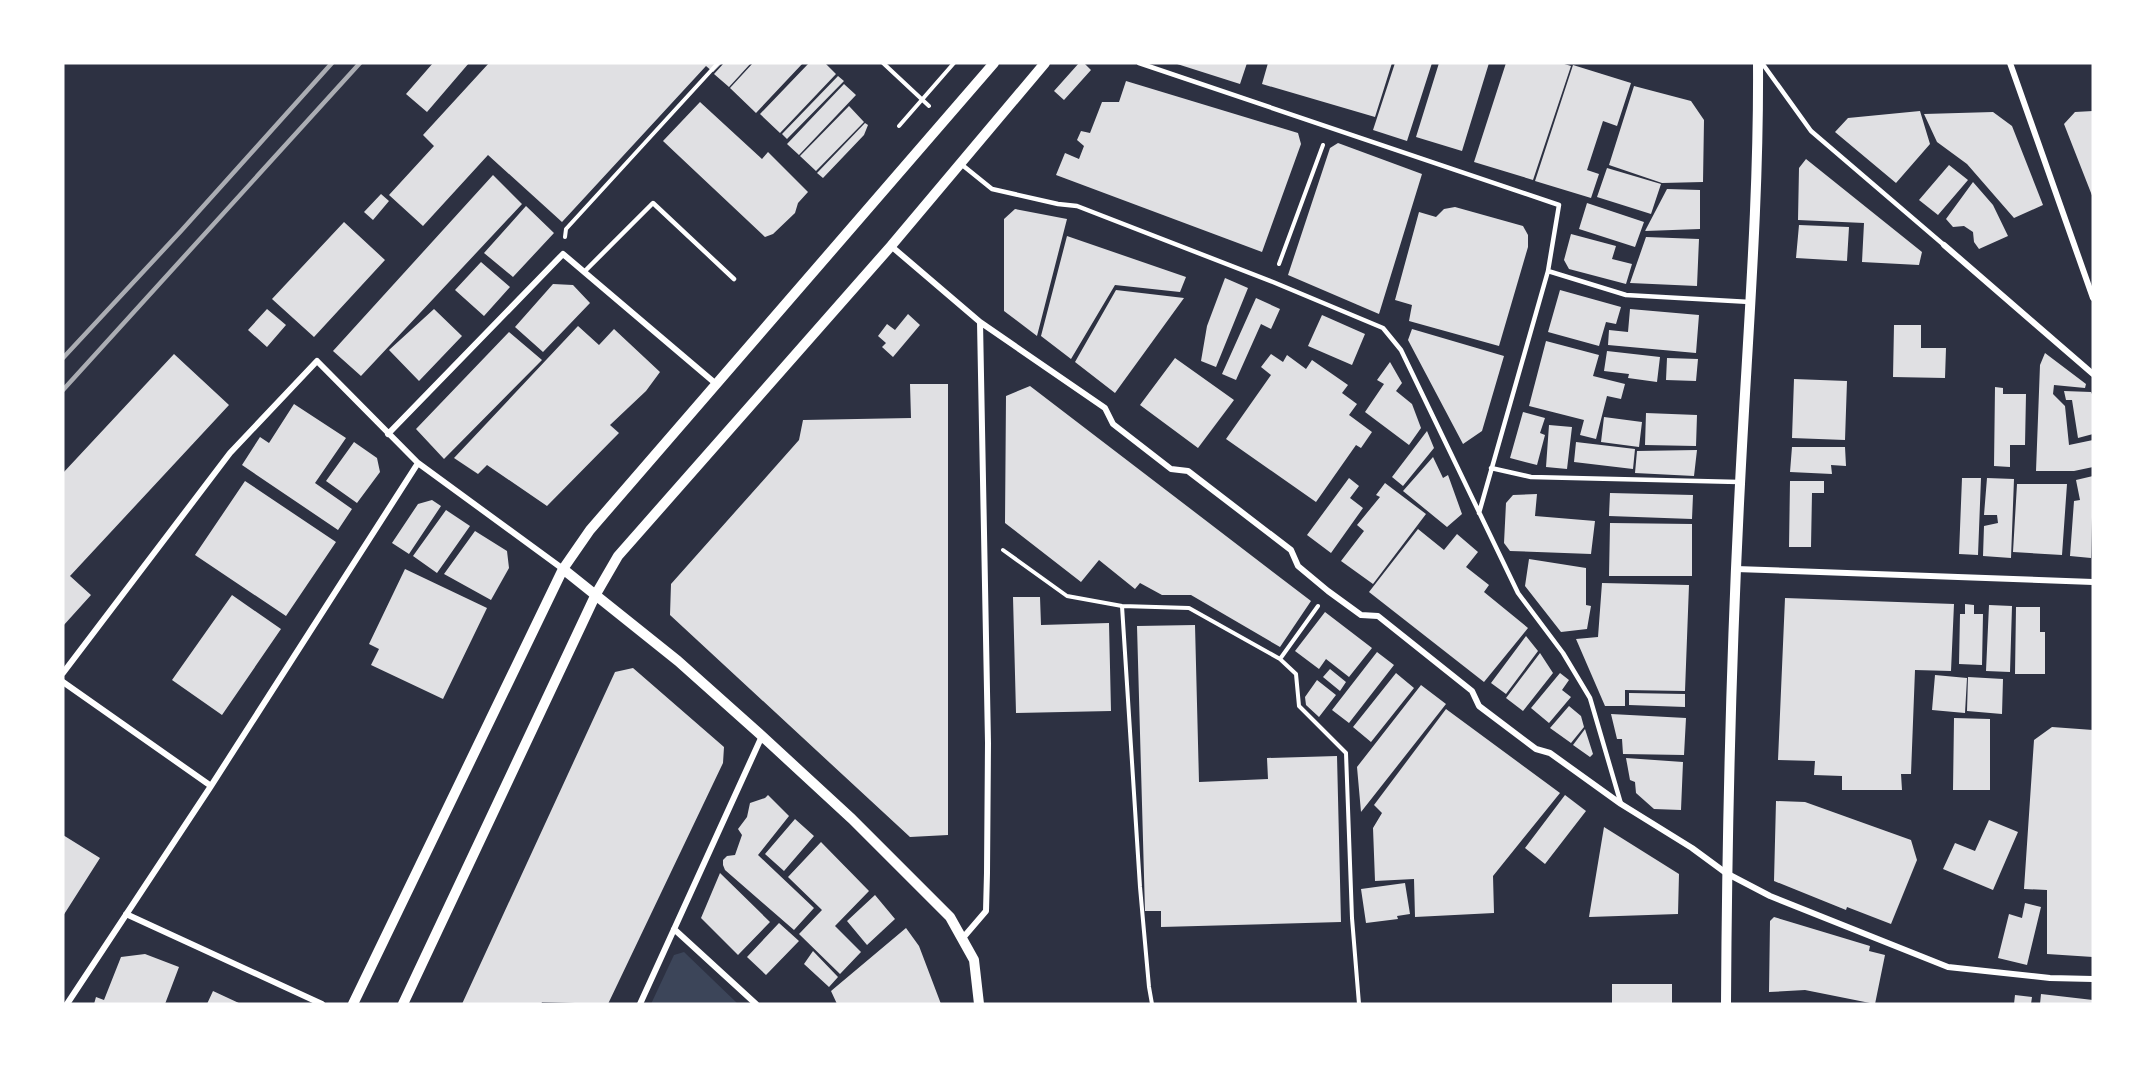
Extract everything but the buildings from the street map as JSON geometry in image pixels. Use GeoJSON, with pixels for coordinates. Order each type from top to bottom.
{"type":"FeatureCollection","features":[{"type":"Feature","properties":{"kind":"street"},"geometry":{"type":"LineString","coordinates":[[353,1004],[564,569],[590,530],[994,63]]}},
{"type":"Feature","properties":{"kind":"street"},"geometry":{"type":"LineString","coordinates":[[403,1004],[596,594],[618,556],[891,246],[1045,63]]}},
{"type":"Feature","properties":{"kind":"street"},"geometry":{"type":"LineString","coordinates":[[1726,1004],[1726,873],[1736,569],[1760,63]]}},
{"type":"Feature","properties":{"kind":"street"},"geometry":{"type":"LineString","coordinates":[[2010,63],[2093,298]]}},
{"type":"Feature","properties":{"kind":"street"},"geometry":{"type":"LineString","coordinates":[[1944,245],[2093,374]]}},
{"type":"Feature","properties":{"kind":"street"},"geometry":{"type":"LineString","coordinates":[[891,246],[980,322],[1105,408],[1113,424],[1171,469],[1188,471],[1292,550],[1298,566],[1328,591],[1361,615],[1378,616],[1472,691],[1479,706],[1536,749],[1550,753],[1621,804],[1692,848],[1726,873],[1770,896],[1948,967],[2050,978],[2093,979]]}},
{"type":"Feature","properties":{"kind":"street"},"geometry":{"type":"LineString","coordinates":[[388,434],[563,254],[716,383]]}},
{"type":"Feature","properties":{"kind":"street"},"geometry":{"type":"LineString","coordinates":[[962,939],[986,910],[988,743],[986,538],[980,322]]}},
{"type":"Feature","properties":{"kind":"street"},"geometry":{"type":"LineString","coordinates":[[63,673],[230,453],[317,362],[418,463],[564,569],[678,661],[852,819],[950,917],[974,960],[980,1004]]}},
{"type":"Feature","properties":{"kind":"street"},"geometry":{"type":"LineString","coordinates":[[67,1004],[211,786],[418,463]]}},
{"type":"Feature","properties":{"kind":"street"},"geometry":{"type":"LineString","coordinates":[[1736,569],[2093,582]]}},
{"type":"Feature","properties":{"kind":"street"},"geometry":{"type":"LineString","coordinates":[[63,682],[211,786]]}},
{"type":"Feature","properties":{"kind":"street"},"geometry":{"type":"LineString","coordinates":[[640,1004],[762,736]]}},
{"type":"Feature","properties":{"kind":"street"},"geometry":{"type":"LineString","coordinates":[[126,914],[322,1004]]}},
{"type":"Feature","properties":{"kind":"street"},"geometry":{"type":"LineString","coordinates":[[674,929],[756,1004]]}},
{"type":"Feature","properties":{"kind":"lane"},"geometry":{"type":"LineString","coordinates":[[1139,63],[1559,205],[1548,271],[1479,513]]}},
{"type":"Feature","properties":{"kind":"lane"},"geometry":{"type":"LineString","coordinates":[[1760,63],[1811,131],[1944,245]]}},
{"type":"Feature","properties":{"kind":"lane"},"geometry":{"type":"LineString","coordinates":[[961,164],[992,189],[1077,206],[1273,282],[1383,328],[1401,350],[1518,593],[1563,653],[1590,698],[1621,804]]}},
{"type":"Feature","properties":{"kind":"lane"},"geometry":{"type":"LineString","coordinates":[[584,272],[652,203],[734,279]]}},
{"type":"Feature","properties":{"kind":"lane"},"geometry":{"type":"LineString","coordinates":[[1548,271],[1626,295],[1750,302]]}},
{"type":"Feature","properties":{"kind":"lane"},"geometry":{"type":"LineString","coordinates":[[1491,468],[1531,477],[1740,482]]}},
{"type":"Feature","properties":{"kind":"path"},"geometry":{"type":"LineString","coordinates":[[563,254],[566,229],[718,63]]}},
{"type":"Feature","properties":{"kind":"path"},"geometry":{"type":"LineString","coordinates":[[883,63],[934,111]]}},
{"type":"Feature","properties":{"kind":"path"},"geometry":{"type":"LineString","coordinates":[[900,126],[954,63]]}},
{"type":"Feature","properties":{"kind":"path"},"geometry":{"type":"LineString","coordinates":[[1273,282],[1330,128]]}},
{"type":"Feature","properties":{"kind":"path"},"geometry":{"type":"LineString","coordinates":[[986,538],[1066,596],[1122,606],[1189,608],[1280,659],[1296,674],[1299,706],[1346,753],[1352,918],[1359,1004]]}},
{"type":"Feature","properties":{"kind":"path"},"geometry":{"type":"LineString","coordinates":[[1280,659],[1328,591]]}},
{"type":"Feature","properties":{"kind":"path"},"geometry":{"type":"LineString","coordinates":[[1122,606],[1140,887],[1152,1004]]}},
{"type":"Feature","properties":{"kind":"shaded area"},"geometry":{"type":"Polygon","coordinates":[[[684,952],[738,1004],[651,1004],[674,955],[684,952]]]}},
{"type":"Feature","properties":{"kind":"railway"},"geometry":{"type":"LineString","coordinates":[[63,358],[332,63]]}},
{"type":"Feature","properties":{"kind":"railway"},"geometry":{"type":"LineString","coordinates":[[63,390],[360,63]]}}]}
